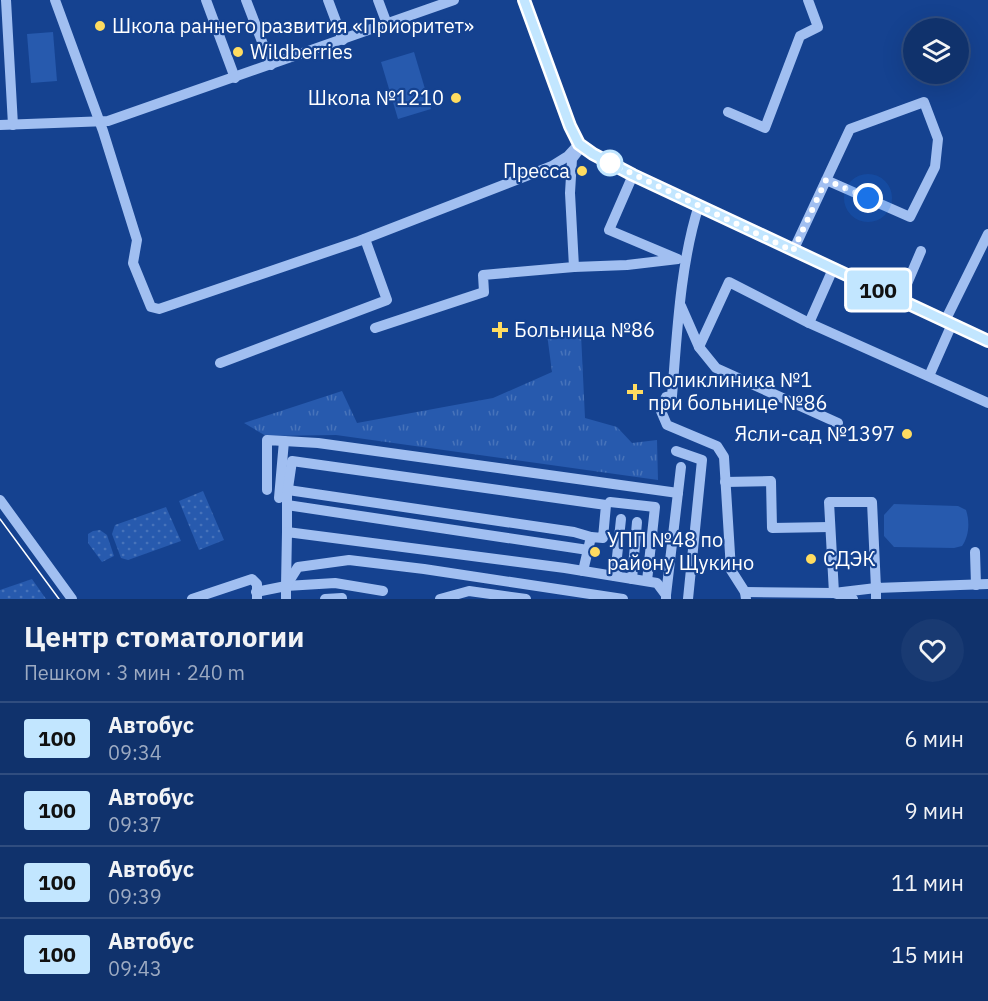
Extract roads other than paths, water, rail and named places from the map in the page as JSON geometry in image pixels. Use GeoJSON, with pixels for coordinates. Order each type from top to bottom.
{"type":"FeatureCollection","features":[{"type":"Feature","properties":{"kind":"street"},"geometry":{"type":"LineString","coordinates":[[6,0],[13,125]]}},
{"type":"Feature","properties":{"kind":"street"},"geometry":{"type":"LineString","coordinates":[[55,0],[100,122],[137,240],[133,263],[151,307],[159,309],[365,239],[552,166],[580,145]]}},
{"type":"Feature","properties":{"kind":"street"},"geometry":{"type":"LineString","coordinates":[[206,0],[235,78]]}},
{"type":"Feature","properties":{"kind":"street"},"geometry":{"type":"LineString","coordinates":[[246,0],[271,65]]}},
{"type":"Feature","properties":{"kind":"street"},"geometry":{"type":"LineString","coordinates":[[328,0],[343,40]]}},
{"type":"Feature","properties":{"kind":"street"},"geometry":{"type":"LineString","coordinates":[[378,0],[387,24]]}},
{"type":"Feature","properties":{"kind":"street"},"geometry":{"type":"LineString","coordinates":[[0,125],[100,122],[121,118],[454,0]]}},
{"type":"Feature","properties":{"kind":"street"},"geometry":{"type":"LineString","coordinates":[[524,0],[570,126],[580,145],[633,175],[988,341]]}},
{"type":"Feature","properties":{"kind":"street"},"geometry":{"type":"LineString","coordinates":[[728,112],[765,128],[800,36],[818,27],[808,0]]}},
{"type":"Feature","properties":{"kind":"street"},"geometry":{"type":"LineString","coordinates":[[793,251],[826,180],[850,129],[924,102],[938,139],[935,166],[910,217],[826,180]]}},
{"type":"Feature","properties":{"kind":"street"},"geometry":{"type":"LineString","coordinates":[[574,267],[570,193],[572,159],[580,145]]}},
{"type":"Feature","properties":{"kind":"street"},"geometry":{"type":"LineString","coordinates":[[375,328],[484,292],[483,275],[678,260],[609,230],[633,175]]}},
{"type":"Feature","properties":{"kind":"street"},"geometry":{"type":"LineString","coordinates":[[699,205],[694,220],[680,303],[672,396],[666,397],[661,411],[667,425],[717,446],[724,457],[731,570],[746,596],[876,593],[988,584]]}},
{"type":"Feature","properties":{"kind":"street"},"geometry":{"type":"LineString","coordinates":[[929,376],[949,323],[988,234]]}},
{"type":"Feature","properties":{"kind":"street"},"geometry":{"type":"LineString","coordinates":[[220,363],[387,300],[365,239]]}},
{"type":"Feature","properties":{"kind":"street"},"geometry":{"type":"LineString","coordinates":[[900,300],[921,251]]}},
{"type":"Feature","properties":{"kind":"street"},"geometry":{"type":"LineString","coordinates":[[809,323],[833,269]]}},
{"type":"Feature","properties":{"kind":"street"},"geometry":{"type":"LineString","coordinates":[[699,347],[729,282],[809,323],[988,403]]}},
{"type":"Feature","properties":{"kind":"street"},"geometry":{"type":"LineString","coordinates":[[680,303],[699,347],[716,368],[838,423]]}},
{"type":"Feature","properties":{"kind":"street"},"geometry":{"type":"LineString","coordinates":[[267,490],[267,440],[318,443],[678,493]]}},
{"type":"Feature","properties":{"kind":"street"},"geometry":{"type":"LineString","coordinates":[[284,441],[287,532],[286,599]]}},
{"type":"Feature","properties":{"kind":"street"},"geometry":{"type":"LineString","coordinates":[[676,451],[702,460],[688,599]]}},
{"type":"Feature","properties":{"kind":"street"},"geometry":{"type":"LineString","coordinates":[[292,461],[606,505],[603,538],[563,530],[285,498],[292,461]]}},
{"type":"Feature","properties":{"kind":"street"},"geometry":{"type":"LineString","coordinates":[[666,597],[681,467]]}},
{"type":"Feature","properties":{"kind":"street"},"geometry":{"type":"LineString","coordinates":[[725,482],[771,481],[771,528],[830,527]]}},
{"type":"Feature","properties":{"kind":"street"},"geometry":{"type":"LineString","coordinates":[[285,498],[588,550]]}},
{"type":"Feature","properties":{"kind":"street"},"geometry":{"type":"LineString","coordinates":[[0,500],[72,599]]}},
{"type":"Feature","properties":{"kind":"street"},"geometry":{"type":"LineString","coordinates":[[610,502],[655,507],[647,581]]}},
{"type":"Feature","properties":{"kind":"street"},"geometry":{"type":"LineString","coordinates":[[834,593],[829,502],[872,502],[876,593]]}},
{"type":"Feature","properties":{"kind":"street"},"geometry":{"type":"LineString","coordinates":[[615,576],[621,519]]}},
{"type":"Feature","properties":{"kind":"street"},"geometry":{"type":"LineString","coordinates":[[632,579],[638,522]]}},
{"type":"Feature","properties":{"kind":"street"},"geometry":{"type":"LineString","coordinates":[[287,532],[647,581],[657,583],[666,597]]}},
{"type":"Feature","properties":{"kind":"street"},"geometry":{"type":"LineString","coordinates":[[583,571],[591,537]]}},
{"type":"Feature","properties":{"kind":"street"},"geometry":{"type":"LineString","coordinates":[[975,552],[976,585]]}},
{"type":"Feature","properties":{"kind":"street"},"geometry":{"type":"LineString","coordinates":[[286,586],[297,567],[349,560],[623,599]]}},
{"type":"Feature","properties":{"kind":"street"},"geometry":{"type":"LineString","coordinates":[[192,599],[252,579],[257,584],[257,596],[286,586],[335,583],[383,591]]}},
{"type":"Feature","properties":{"kind":"street"},"geometry":{"type":"LineString","coordinates":[[440,599],[469,591],[526,599]]}},
{"type":"Feature","properties":{"kind":"street"},"geometry":{"type":"LineString","coordinates":[[834,593],[853,599]]}},
{"type":"Feature","properties":{"kind":"street"},"geometry":{"type":"LineString","coordinates":[[325,599],[342,598]]}},
{"type":"Feature","properties":{"kind":"tram line"},"geometry":{"type":"LineString","coordinates":[[0,519],[59,599]]}},
{"type":"Feature","properties":{"kind":"place","name":"Школа раннего развития «Приоритет»"},"geometry":{"type":"Point","coordinates":[100,26]}},
{"type":"Feature","properties":{"kind":"place","name":"Wildberries"},"geometry":{"type":"Point","coordinates":[238,52]}},
{"type":"Feature","properties":{"kind":"place","name":"Школа №1210"},"geometry":{"type":"Point","coordinates":[456,98]}},
{"type":"Feature","properties":{"kind":"place","name":"Пресса"},"geometry":{"type":"Point","coordinates":[582,171]}},
{"type":"Feature","properties":{"kind":"place","name":"Больница №86"},"geometry":{"type":"Point","coordinates":[500,330]}},
{"type":"Feature","properties":{"kind":"place","name":"Поликлиника №1 при больнице №86"},"geometry":{"type":"Point","coordinates":[635,392]}},
{"type":"Feature","properties":{"kind":"place","name":"Ясли-сад №1397"},"geometry":{"type":"Point","coordinates":[907,434]}},
{"type":"Feature","properties":{"kind":"place","name":"УПП №48 по району Щукино"},"geometry":{"type":"Point","coordinates":[595,552]}},
{"type":"Feature","properties":{"kind":"place","name":"СДЭК"},"geometry":{"type":"Point","coordinates":[811,559]}}]}
